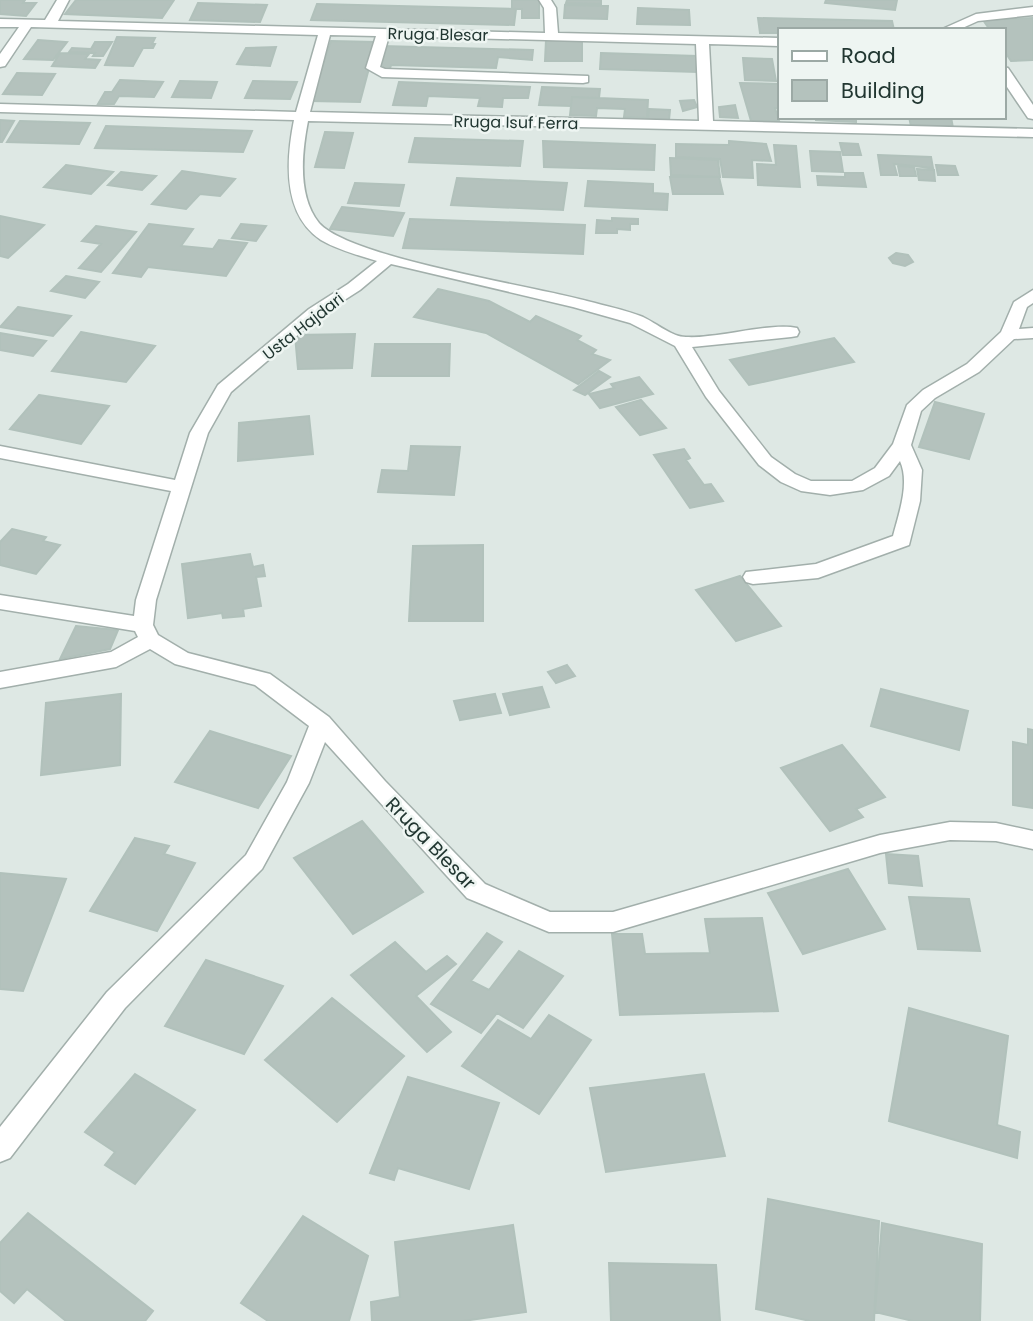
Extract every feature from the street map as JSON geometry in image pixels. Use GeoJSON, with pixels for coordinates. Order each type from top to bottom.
{"type":"FeatureCollection","features":[{"type":"Feature","properties":{"kind":"street"},"geometry":{"type":"LineString","coordinates":[[50,23],[63,0]]}},
{"type":"Feature","properties":{"kind":"street"},"geometry":{"type":"LineString","coordinates":[[545,0],[550,8],[552,37],[778,42]]}},
{"type":"Feature","properties":{"kind":"street"},"geometry":{"type":"LineString","coordinates":[[951,28],[976,18],[1033,11]]}},
{"type":"Feature","properties":{"kind":"street","name":"Rruga Blesar"},"geometry":{"type":"LineString","coordinates":[[0,23],[552,37]]}},
{"type":"Feature","properties":{"kind":"street"},"geometry":{"type":"LineString","coordinates":[[0,63],[28,23]]}},
{"type":"Feature","properties":{"kind":"street"},"geometry":{"type":"LineString","coordinates":[[325,32],[299,118],[297,196],[311,223],[327,236],[352,248],[636,320],[681,343],[744,437],[765,461],[788,478],[808,487],[830,489],[856,486],[882,471],[902,445],[913,409],[929,394],[973,368],[1009,334],[1020,305],[1033,295]]}},
{"type":"Feature","properties":{"kind":"street"},"geometry":{"type":"LineString","coordinates":[[384,32],[373,68],[382,73],[583,79]]}},
{"type":"Feature","properties":{"kind":"street"},"geometry":{"type":"LineString","coordinates":[[702,39],[706,124]]}},
{"type":"Feature","properties":{"kind":"street"},"geometry":{"type":"LineString","coordinates":[[1005,74],[1033,115]]}},
{"type":"Feature","properties":{"kind":"street","name":"Rruga Isuf Ferra"},"geometry":{"type":"LineString","coordinates":[[0,108],[299,118],[706,124],[1033,133]]}},
{"type":"Feature","properties":{"kind":"street","name":"Usta Hajdari"},"geometry":{"type":"LineString","coordinates":[[180,487],[199,433],[224,390],[315,312],[354,287],[388,259]]}},
{"type":"Feature","properties":{"kind":"street"},"geometry":{"type":"LineString","coordinates":[[681,343],[790,332]]}},
{"type":"Feature","properties":{"kind":"street"},"geometry":{"type":"LineString","coordinates":[[1009,334],[1033,333]]}},
{"type":"Feature","properties":{"kind":"street"},"geometry":{"type":"LineString","coordinates":[[753,578],[818,571],[902,540],[911,501],[913,470],[902,445]]}},
{"type":"Feature","properties":{"kind":"street"},"geometry":{"type":"LineString","coordinates":[[0,452],[180,487],[146,600],[146,632],[116,659],[0,680]]}},
{"type":"Feature","properties":{"kind":"street"},"geometry":{"type":"LineString","coordinates":[[0,602],[146,632]]}},
{"type":"Feature","properties":{"kind":"street","name":"Rruga Blesar"},"geometry":{"type":"LineString","coordinates":[[146,632],[181,659],[262,679],[321,723],[377,787],[476,891],[549,922],[613,922],[880,844],[950,831],[996,832],[1033,840]]}},
{"type":"Feature","properties":{"kind":"street"},"geometry":{"type":"LineString","coordinates":[[0,1149],[116,1000],[254,862],[298,783],[321,723]]}},
{"type":"Feature","properties":{"kind":"building"},"geometry":{"type":"Polygon","coordinates":[[[0,0],[36,3],[26,16],[0,14],[0,0]]]}},
{"type":"Feature","properties":{"kind":"building"},"geometry":{"type":"Polygon","coordinates":[[[76,0],[174,0],[162,18],[65,14],[76,0]]]}},
{"type":"Feature","properties":{"kind":"building"},"geometry":{"type":"Polygon","coordinates":[[[512,0],[539,0],[539,18],[522,18],[522,9],[512,9],[512,0]]]}},
{"type":"Feature","properties":{"kind":"building"},"geometry":{"type":"Polygon","coordinates":[[[567,0],[601,0],[601,4],[566,3],[567,0]]]}},
{"type":"Feature","properties":{"kind":"building"},"geometry":{"type":"Polygon","coordinates":[[[826,0],[897,0],[895,10],[825,3],[826,0]]]}},
{"type":"Feature","properties":{"kind":"building"},"geometry":{"type":"Polygon","coordinates":[[[198,3],[267,5],[260,22],[190,20],[198,3]]]}},
{"type":"Feature","properties":{"kind":"building"},"geometry":{"type":"Polygon","coordinates":[[[317,4],[516,9],[514,25],[311,20],[317,4]]]}},
{"type":"Feature","properties":{"kind":"building"},"geometry":{"type":"Polygon","coordinates":[[[565,5],[608,6],[607,19],[564,18],[565,5]]]}},
{"type":"Feature","properties":{"kind":"building"},"geometry":{"type":"Polygon","coordinates":[[[638,8],[689,10],[690,25],[637,24],[638,8]]]}},
{"type":"Feature","properties":{"kind":"building"},"geometry":{"type":"Polygon","coordinates":[[[758,18],[892,21],[894,28],[778,28],[778,33],[760,33],[758,18]]]}},
{"type":"Feature","properties":{"kind":"building"},"geometry":{"type":"Polygon","coordinates":[[[1033,18],[1033,60],[1011,61],[1005,52],[1005,28],[989,28],[983,20],[1033,18]]]}},
{"type":"Feature","properties":{"kind":"building"},"geometry":{"type":"Polygon","coordinates":[[[117,37],[155,38],[152,44],[155,44],[153,48],[143,48],[133,66],[105,65],[117,37]]]}},
{"type":"Feature","properties":{"kind":"building"},"geometry":{"type":"Polygon","coordinates":[[[38,40],[67,42],[53,60],[24,59],[38,40]]]}},
{"type":"Feature","properties":{"kind":"building"},"geometry":{"type":"Polygon","coordinates":[[[546,40],[582,41],[582,61],[545,61],[546,40]]]}},
{"type":"Feature","properties":{"kind":"building"},"geometry":{"type":"Polygon","coordinates":[[[331,41],[376,42],[360,102],[311,101],[331,41]]]}},
{"type":"Feature","properties":{"kind":"building"},"geometry":{"type":"Polygon","coordinates":[[[95,42],[112,42],[103,56],[69,52],[72,48],[91,49],[95,42]]]}},
{"type":"Feature","properties":{"kind":"building"},"geometry":{"type":"Polygon","coordinates":[[[382,46],[533,50],[532,60],[498,57],[496,68],[391,65],[390,69],[376,69],[382,46]]]}},
{"type":"Feature","properties":{"kind":"building"},"geometry":{"type":"Polygon","coordinates":[[[276,47],[270,66],[237,64],[246,48],[276,47]]]}},
{"type":"Feature","properties":{"kind":"building"},"geometry":{"type":"Polygon","coordinates":[[[60,53],[89,54],[85,59],[100,60],[95,68],[52,66],[60,53]]]}},
{"type":"Feature","properties":{"kind":"building"},"geometry":{"type":"Polygon","coordinates":[[[601,53],[697,56],[697,72],[600,69],[601,53]]]}},
{"type":"Feature","properties":{"kind":"building"},"geometry":{"type":"Polygon","coordinates":[[[743,58],[772,59],[776,81],[745,80],[743,58]]]}},
{"type":"Feature","properties":{"kind":"building"},"geometry":{"type":"Polygon","coordinates":[[[17,73],[55,74],[42,95],[3,94],[17,73]]]}},
{"type":"Feature","properties":{"kind":"building"},"geometry":{"type":"Polygon","coordinates":[[[120,80],[163,82],[154,97],[119,96],[114,104],[98,104],[105,92],[112,92],[120,80]]]}},
{"type":"Feature","properties":{"kind":"building"},"geometry":{"type":"Polygon","coordinates":[[[180,81],[217,82],[211,98],[172,97],[180,81]]]}},
{"type":"Feature","properties":{"kind":"building"},"geometry":{"type":"Polygon","coordinates":[[[253,81],[297,82],[290,99],[245,98],[253,81]]]}},
{"type":"Feature","properties":{"kind":"building"},"geometry":{"type":"Polygon","coordinates":[[[399,82],[530,87],[528,98],[503,98],[502,107],[478,106],[480,98],[428,96],[426,106],[393,105],[399,82]]]}},
{"type":"Feature","properties":{"kind":"building"},"geometry":{"type":"Polygon","coordinates":[[[740,83],[778,84],[778,108],[775,108],[779,121],[751,121],[740,83]]]}},
{"type":"Feature","properties":{"kind":"building"},"geometry":{"type":"Polygon","coordinates":[[[542,87],[600,89],[599,98],[572,97],[571,106],[539,105],[542,87]]]}},
{"type":"Feature","properties":{"kind":"building"},"geometry":{"type":"Polygon","coordinates":[[[572,97],[648,100],[647,118],[624,117],[625,109],[597,108],[596,116],[570,115],[572,97]]]}},
{"type":"Feature","properties":{"kind":"building"},"geometry":{"type":"Polygon","coordinates":[[[694,100],[697,107],[683,111],[680,101],[694,100]]]}},
{"type":"Feature","properties":{"kind":"building"},"geometry":{"type":"Polygon","coordinates":[[[735,105],[738,118],[720,117],[719,107],[735,105]]]}},
{"type":"Feature","properties":{"kind":"building"},"geometry":{"type":"Polygon","coordinates":[[[649,109],[670,110],[669,120],[648,119],[649,109]]]}},
{"type":"Feature","properties":{"kind":"building"},"geometry":{"type":"Polygon","coordinates":[[[856,119],[856,122],[816,120],[856,119]]]}},
{"type":"Feature","properties":{"kind":"building"},"geometry":{"type":"Polygon","coordinates":[[[909,119],[951,119],[953,128],[911,126],[909,119]]]}},
{"type":"Feature","properties":{"kind":"building"},"geometry":{"type":"Polygon","coordinates":[[[0,120],[14,121],[2,142],[0,142],[0,120]]]}},
{"type":"Feature","properties":{"kind":"building"},"geometry":{"type":"Polygon","coordinates":[[[20,121],[90,123],[79,144],[7,142],[20,121]]]}},
{"type":"Feature","properties":{"kind":"building"},"geometry":{"type":"Polygon","coordinates":[[[106,126],[252,131],[243,152],[95,148],[106,126]]]}},
{"type":"Feature","properties":{"kind":"building"},"geometry":{"type":"Polygon","coordinates":[[[325,132],[353,133],[344,168],[315,167],[325,132]]]}},
{"type":"Feature","properties":{"kind":"building"},"geometry":{"type":"Polygon","coordinates":[[[415,138],[523,141],[520,166],[409,162],[415,138]]]}},
{"type":"Feature","properties":{"kind":"building"},"geometry":{"type":"Polygon","coordinates":[[[543,141],[655,145],[654,170],[544,167],[543,141]]]}},
{"type":"Feature","properties":{"kind":"building"},"geometry":{"type":"Polygon","coordinates":[[[729,141],[766,144],[771,161],[752,160],[753,178],[723,177],[720,159],[676,157],[676,144],[729,145],[729,141]]]}},
{"type":"Feature","properties":{"kind":"building"},"geometry":{"type":"Polygon","coordinates":[[[840,143],[858,144],[861,155],[843,155],[840,143]]]}},
{"type":"Feature","properties":{"kind":"building"},"geometry":{"type":"Polygon","coordinates":[[[774,145],[796,146],[800,187],[758,185],[757,164],[776,165],[774,145]]]}},
{"type":"Feature","properties":{"kind":"building"},"geometry":{"type":"Polygon","coordinates":[[[810,151],[840,152],[843,172],[812,171],[810,151]]]}},
{"type":"Feature","properties":{"kind":"building"},"geometry":{"type":"Polygon","coordinates":[[[878,155],[931,157],[933,168],[894,164],[897,175],[881,175],[878,155]]]}},
{"type":"Feature","properties":{"kind":"building"},"geometry":{"type":"Polygon","coordinates":[[[670,158],[718,160],[720,177],[671,175],[670,158]]]}},
{"type":"Feature","properties":{"kind":"building"},"geometry":{"type":"Polygon","coordinates":[[[66,165],[113,172],[91,194],[44,187],[66,165]]]}},
{"type":"Feature","properties":{"kind":"building"},"geometry":{"type":"Polygon","coordinates":[[[936,165],[955,166],[958,175],[938,175],[936,165]]]}},
{"type":"Feature","properties":{"kind":"building"},"geometry":{"type":"Polygon","coordinates":[[[898,166],[914,167],[916,176],[900,176],[898,166]]]}},
{"type":"Feature","properties":{"kind":"building"},"geometry":{"type":"Polygon","coordinates":[[[917,169],[934,170],[935,181],[919,180],[917,169]]]}},
{"type":"Feature","properties":{"kind":"building"},"geometry":{"type":"Polygon","coordinates":[[[182,171],[235,179],[220,196],[200,194],[186,209],[152,204],[182,171]]]}},
{"type":"Feature","properties":{"kind":"building"},"geometry":{"type":"Polygon","coordinates":[[[121,172],[156,176],[142,190],[108,185],[121,172]]]}},
{"type":"Feature","properties":{"kind":"building"},"geometry":{"type":"Polygon","coordinates":[[[845,173],[863,173],[866,187],[818,185],[817,176],[845,177],[845,173]]]}},
{"type":"Feature","properties":{"kind":"building"},"geometry":{"type":"Polygon","coordinates":[[[670,177],[719,177],[723,194],[673,194],[670,177]]]}},
{"type":"Feature","properties":{"kind":"building"},"geometry":{"type":"Polygon","coordinates":[[[457,178],[567,183],[563,210],[451,205],[457,178]]]}},
{"type":"Feature","properties":{"kind":"building"},"geometry":{"type":"Polygon","coordinates":[[[588,181],[653,184],[653,193],[668,194],[667,210],[585,206],[588,181]]]}},
{"type":"Feature","properties":{"kind":"building"},"geometry":{"type":"Polygon","coordinates":[[[355,183],[404,185],[399,206],[348,203],[355,183]]]}},
{"type":"Feature","properties":{"kind":"building"},"geometry":{"type":"Polygon","coordinates":[[[342,207],[404,213],[393,236],[330,229],[342,207]]]}},
{"type":"Feature","properties":{"kind":"building"},"geometry":{"type":"Polygon","coordinates":[[[0,216],[44,225],[8,258],[0,256],[0,216]]]}},
{"type":"Feature","properties":{"kind":"building"},"geometry":{"type":"Polygon","coordinates":[[[612,218],[638,219],[638,224],[630,224],[630,230],[617,229],[617,233],[596,233],[597,220],[612,221],[612,218]]]}},
{"type":"Feature","properties":{"kind":"building"},"geometry":{"type":"Polygon","coordinates":[[[410,219],[585,225],[583,254],[403,248],[410,219]]]}},
{"type":"Feature","properties":{"kind":"building"},"geometry":{"type":"Polygon","coordinates":[[[149,224],[193,229],[181,246],[213,249],[219,240],[247,243],[226,276],[148,267],[141,277],[113,273],[149,224]]]}},
{"type":"Feature","properties":{"kind":"building"},"geometry":{"type":"Polygon","coordinates":[[[241,224],[266,226],[256,241],[232,238],[241,224]]]}},
{"type":"Feature","properties":{"kind":"building"},"geometry":{"type":"Polygon","coordinates":[[[96,226],[136,232],[101,272],[79,268],[101,244],[82,241],[96,226]]]}},
{"type":"Feature","properties":{"kind":"building"},"geometry":{"type":"Polygon","coordinates":[[[896,253],[908,255],[913,262],[905,266],[893,263],[889,258],[896,253]]]}},
{"type":"Feature","properties":{"kind":"building"},"geometry":{"type":"Polygon","coordinates":[[[66,276],[99,282],[85,298],[51,291],[66,276]]]}},
{"type":"Feature","properties":{"kind":"building"},"geometry":{"type":"Polygon","coordinates":[[[438,289],[489,301],[530,322],[536,316],[581,336],[577,340],[596,350],[592,354],[610,360],[578,384],[486,333],[414,317],[438,289]]]}},
{"type":"Feature","properties":{"kind":"building"},"geometry":{"type":"Polygon","coordinates":[[[18,307],[71,316],[53,336],[0,327],[18,307]]]}},
{"type":"Feature","properties":{"kind":"building"},"geometry":{"type":"Polygon","coordinates":[[[81,332],[155,346],[126,382],[52,371],[81,332]]]}},
{"type":"Feature","properties":{"kind":"building"},"geometry":{"type":"Polygon","coordinates":[[[0,333],[46,341],[33,356],[0,350],[0,333]]]}},
{"type":"Feature","properties":{"kind":"building"},"geometry":{"type":"Polygon","coordinates":[[[355,334],[352,368],[298,369],[295,335],[355,334]]]}},
{"type":"Feature","properties":{"kind":"building"},"geometry":{"type":"Polygon","coordinates":[[[834,338],[854,362],[749,385],[730,360],[834,338]]]}},
{"type":"Feature","properties":{"kind":"building"},"geometry":{"type":"Polygon","coordinates":[[[375,344],[450,344],[449,376],[372,376],[375,344]]]}},
{"type":"Feature","properties":{"kind":"building"},"geometry":{"type":"Polygon","coordinates":[[[599,371],[610,377],[585,395],[574,390],[599,371]]]}},
{"type":"Feature","properties":{"kind":"building"},"geometry":{"type":"Polygon","coordinates":[[[639,377],[653,394],[600,408],[589,394],[614,388],[611,384],[639,377]]]}},
{"type":"Feature","properties":{"kind":"building"},"geometry":{"type":"Polygon","coordinates":[[[39,395],[109,406],[81,444],[10,429],[39,395]]]}},
{"type":"Feature","properties":{"kind":"building"},"geometry":{"type":"Polygon","coordinates":[[[641,400],[666,428],[640,435],[616,407],[641,400]]]}},
{"type":"Feature","properties":{"kind":"building"},"geometry":{"type":"Polygon","coordinates":[[[935,402],[984,414],[969,459],[919,447],[935,402]]]}},
{"type":"Feature","properties":{"kind":"building"},"geometry":{"type":"Polygon","coordinates":[[[309,416],[313,454],[238,461],[239,423],[309,416]]]}},
{"type":"Feature","properties":{"kind":"building"},"geometry":{"type":"Polygon","coordinates":[[[411,446],[460,447],[454,495],[378,492],[382,470],[408,471],[411,446]]]}},
{"type":"Feature","properties":{"kind":"building"},"geometry":{"type":"Polygon","coordinates":[[[684,449],[690,458],[686,460],[704,485],[711,484],[723,501],[690,508],[654,455],[684,449]]]}},
{"type":"Feature","properties":{"kind":"building"},"geometry":{"type":"Polygon","coordinates":[[[12,529],[46,537],[43,541],[60,545],[36,574],[0,565],[0,542],[12,529]]]}},
{"type":"Feature","properties":{"kind":"building"},"geometry":{"type":"Polygon","coordinates":[[[483,545],[483,621],[409,621],[413,546],[483,545]]]}},
{"type":"Feature","properties":{"kind":"building"},"geometry":{"type":"Polygon","coordinates":[[[250,554],[253,567],[263,565],[265,576],[256,577],[261,606],[243,609],[244,616],[223,618],[222,613],[188,618],[182,564],[250,554]]]}},
{"type":"Feature","properties":{"kind":"building"},"geometry":{"type":"Polygon","coordinates":[[[740,576],[781,626],[736,641],[696,590],[740,576]]]}},
{"type":"Feature","properties":{"kind":"building"},"geometry":{"type":"Polygon","coordinates":[[[76,626],[118,630],[110,649],[60,659],[76,626]]]}},
{"type":"Feature","properties":{"kind":"building"},"geometry":{"type":"Polygon","coordinates":[[[567,665],[575,676],[556,683],[548,672],[567,665]]]}},
{"type":"Feature","properties":{"kind":"building"},"geometry":{"type":"Polygon","coordinates":[[[542,687],[549,707],[510,715],[503,694],[542,687]]]}},
{"type":"Feature","properties":{"kind":"building"},"geometry":{"type":"Polygon","coordinates":[[[881,689],[968,711],[959,750],[871,726],[881,689]]]}},
{"type":"Feature","properties":{"kind":"building"},"geometry":{"type":"Polygon","coordinates":[[[121,694],[120,765],[41,775],[46,703],[121,694]]]}},
{"type":"Feature","properties":{"kind":"building"},"geometry":{"type":"Polygon","coordinates":[[[495,694],[501,713],[460,720],[454,701],[495,694]]]}},
{"type":"Feature","properties":{"kind":"building"},"geometry":{"type":"Polygon","coordinates":[[[1028,729],[1033,730],[1033,808],[1013,805],[1013,742],[1028,745],[1028,729]]]}},
{"type":"Feature","properties":{"kind":"building"},"geometry":{"type":"Polygon","coordinates":[[[210,731],[291,756],[258,808],[175,782],[210,731]]]}},
{"type":"Feature","properties":{"kind":"building"},"geometry":{"type":"Polygon","coordinates":[[[842,745],[885,797],[856,809],[863,817],[830,831],[781,768],[842,745]]]}},
{"type":"Feature","properties":{"kind":"building"},"geometry":{"type":"Polygon","coordinates":[[[362,821],[423,892],[353,934],[294,858],[362,821]]]}},
{"type":"Feature","properties":{"kind":"building"},"geometry":{"type":"Polygon","coordinates":[[[135,838],[169,846],[164,854],[195,863],[157,931],[90,911],[135,838]]]}},
{"type":"Feature","properties":{"kind":"building"},"geometry":{"type":"Polygon","coordinates":[[[886,854],[918,856],[922,886],[889,883],[886,854]]]}},
{"type":"Feature","properties":{"kind":"building"},"geometry":{"type":"Polygon","coordinates":[[[848,869],[885,929],[803,954],[768,893],[848,869]]]}},
{"type":"Feature","properties":{"kind":"building"},"geometry":{"type":"Polygon","coordinates":[[[0,873],[66,879],[23,991],[0,989],[0,873]]]}},
{"type":"Feature","properties":{"kind":"building"},"geometry":{"type":"Polygon","coordinates":[[[909,897],[969,899],[980,951],[918,949],[909,897]]]}},
{"type":"Feature","properties":{"kind":"building"},"geometry":{"type":"Polygon","coordinates":[[[762,918],[778,1011],[620,1015],[612,934],[642,934],[645,954],[710,953],[705,919],[762,918]]]}},
{"type":"Feature","properties":{"kind":"building"},"geometry":{"type":"Polygon","coordinates":[[[487,933],[502,942],[471,981],[489,990],[519,951],[563,976],[523,1028],[497,1013],[481,1033],[431,1004],[487,933]]]}},
{"type":"Feature","properties":{"kind":"building"},"geometry":{"type":"Polygon","coordinates":[[[395,942],[426,972],[447,956],[456,964],[416,996],[451,1032],[427,1052],[351,975],[395,942]]]}},
{"type":"Feature","properties":{"kind":"building"},"geometry":{"type":"Polygon","coordinates":[[[206,960],[283,986],[244,1054],[165,1026],[206,960]]]}},
{"type":"Feature","properties":{"kind":"building"},"geometry":{"type":"Polygon","coordinates":[[[332,998],[404,1056],[337,1122],[265,1060],[332,998]]]}},
{"type":"Feature","properties":{"kind":"building"},"geometry":{"type":"Polygon","coordinates":[[[909,1008],[1008,1036],[997,1125],[1020,1132],[1017,1158],[889,1121],[909,1008]]]}},
{"type":"Feature","properties":{"kind":"building"},"geometry":{"type":"Polygon","coordinates":[[[549,1015],[591,1040],[539,1114],[462,1066],[498,1020],[531,1039],[549,1015]]]}},
{"type":"Feature","properties":{"kind":"building"},"geometry":{"type":"Polygon","coordinates":[[[135,1074],[195,1110],[135,1184],[105,1165],[115,1152],[85,1132],[135,1074]]]}},
{"type":"Feature","properties":{"kind":"building"},"geometry":{"type":"Polygon","coordinates":[[[704,1074],[725,1156],[606,1172],[590,1088],[704,1074]]]}},
{"type":"Feature","properties":{"kind":"building"},"geometry":{"type":"Polygon","coordinates":[[[408,1077],[499,1103],[469,1189],[398,1168],[394,1180],[370,1173],[408,1077]]]}},
{"type":"Feature","properties":{"kind":"building"},"geometry":{"type":"Polygon","coordinates":[[[768,1199],[879,1221],[874,1321],[810,1321],[756,1309],[768,1199]]]}},
{"type":"Feature","properties":{"kind":"building"},"geometry":{"type":"Polygon","coordinates":[[[28,1213],[153,1311],[145,1321],[66,1321],[27,1289],[14,1303],[0,1291],[0,1243],[28,1213]]]}},
{"type":"Feature","properties":{"kind":"building"},"geometry":{"type":"Polygon","coordinates":[[[303,1216],[368,1256],[349,1321],[268,1321],[241,1303],[303,1216]]]}},
{"type":"Feature","properties":{"kind":"building"},"geometry":{"type":"Polygon","coordinates":[[[882,1223],[982,1244],[980,1321],[913,1321],[875,1312],[882,1223]]]}},
{"type":"Feature","properties":{"kind":"building"},"geometry":{"type":"Polygon","coordinates":[[[513,1225],[526,1312],[463,1321],[372,1321],[371,1302],[400,1297],[395,1242],[513,1225]]]}},
{"type":"Feature","properties":{"kind":"building"},"geometry":{"type":"Polygon","coordinates":[[[609,1263],[716,1265],[720,1321],[611,1321],[609,1263]]]}}]}
